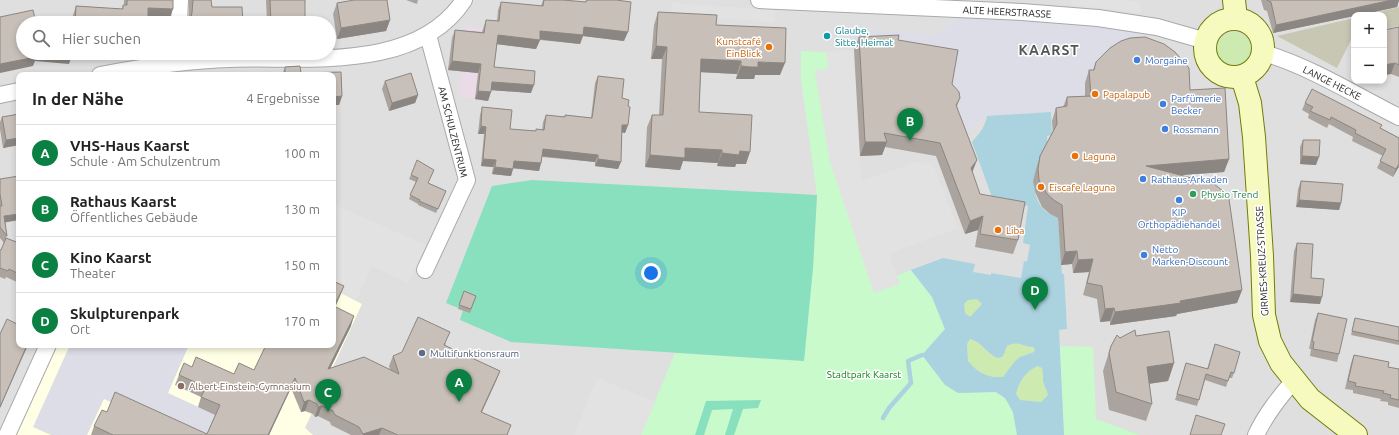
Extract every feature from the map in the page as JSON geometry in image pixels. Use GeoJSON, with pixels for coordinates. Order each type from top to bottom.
{"type":"FeatureCollection","features":[{"type":"Feature","properties":{"kind":"street"},"geometry":{"type":"LineString","coordinates":[[179,16],[180,0]]}},
{"type":"Feature","properties":{"kind":"street"},"geometry":{"type":"LineString","coordinates":[[336,57],[347,57],[386,50],[408,44],[428,35],[450,16],[464,0]]}},
{"type":"Feature","properties":{"kind":"street","name":"ALTE HEERSTRASSE"},"geometry":{"type":"LineString","coordinates":[[758,0],[1014,12],[1098,18],[1157,27],[1206,41]]}},
{"type":"Feature","properties":{"kind":"street"},"geometry":{"type":"LineString","coordinates":[[1235,9],[1248,22],[1258,29],[1263,40],[1264,53],[1260,64],[1252,72],[1242,77],[1232,78],[1222,75],[1213,69],[1207,61],[1205,51],[1206,41],[1210,31],[1217,24],[1226,20],[1235,9]]}},
{"type":"Feature","properties":{"kind":"street","name":"AM SCHULZENTRUM"},"geometry":{"type":"LineString","coordinates":[[425,270],[467,180],[428,35]]}},
{"type":"Feature","properties":{"kind":"street","name":"LANGE HECKE"},"geometry":{"type":"LineString","coordinates":[[1264,53],[1282,58],[1299,66],[1399,118]]}},
{"type":"Feature","properties":{"kind":"street"},"geometry":{"type":"LineString","coordinates":[[116,72],[169,60]]}},
{"type":"Feature","properties":{"kind":"street","name":"GIRMES-KREUZ-STRASSE"},"geometry":{"type":"LineString","coordinates":[[1242,77],[1250,103],[1254,137],[1265,321],[1270,341],[1281,363],[1310,399],[1356,435]]}},
{"type":"Feature","properties":{"kind":"street"},"geometry":{"type":"LineString","coordinates":[[0,95],[16,92]]}},
{"type":"Feature","properties":{"kind":"street"},"geometry":{"type":"LineString","coordinates":[[7,435],[47,348]]}},
{"type":"Feature","properties":{"kind":"street"},"geometry":{"type":"LineString","coordinates":[[1256,435],[1262,422],[1275,403],[1294,380]]}},
{"type":"Feature","properties":{"kind":"shaded area"},"geometry":{"type":"Polygon","coordinates":[[[0,0],[1399,0],[1399,435],[0,435],[0,0]]]}},
{"type":"Feature","properties":{"kind":"shaded area"},"geometry":{"type":"Polygon","coordinates":[[[1071,0],[1125,0],[1139,2],[1142,13],[1071,5],[1071,0]]]}},
{"type":"Feature","properties":{"kind":"shaded area"},"geometry":{"type":"Polygon","coordinates":[[[672,3],[775,10],[774,22],[671,15],[672,3]]]}},
{"type":"Feature","properties":{"kind":"shaded area"},"geometry":{"type":"Polygon","coordinates":[[[1399,7],[1399,26],[1387,28],[1387,12],[1378,12],[1399,7]]]}},
{"type":"Feature","properties":{"kind":"shaded area"},"geometry":{"type":"Polygon","coordinates":[[[957,18],[1095,24],[1121,29],[1144,36],[1140,49],[1086,104],[1051,112],[987,116],[963,134],[854,50],[848,51],[848,30],[936,34],[957,18]]]}},
{"type":"Feature","properties":{"kind":"shaded area"},"geometry":{"type":"Polygon","coordinates":[[[1351,19],[1351,40],[1337,68],[1277,36],[1351,19]]]}},
{"type":"Feature","properties":{"kind":"shaded area"},"geometry":{"type":"Polygon","coordinates":[[[466,26],[483,29],[475,99],[459,97],[466,26]]]}},
{"type":"Feature","properties":{"kind":"shaded area"},"geometry":{"type":"Polygon","coordinates":[[[854,50],[859,155],[862,181],[916,162],[933,165],[958,228],[889,254],[900,284],[874,293],[830,162],[815,71],[829,68],[826,52],[854,50]]]}},
{"type":"Feature","properties":{"kind":"shaded area"},"geometry":{"type":"Polygon","coordinates":[[[336,205],[426,245],[408,283],[372,266],[356,300],[336,290],[336,205]]]}},
{"type":"Feature","properties":{"kind":"shaded area","name":"Albert-Einstein-Gymnasium"},"geometry":{"type":"Polygon","coordinates":[[[336,291],[362,304],[305,428],[313,435],[16,435],[55,348],[336,348],[336,291]]]}},
{"type":"Feature","properties":{"kind":"shaded area"},"geometry":{"type":"Polygon","coordinates":[[[69,348],[188,348],[168,393],[216,415],[207,435],[183,435],[104,399],[87,435],[51,435],[33,427],[69,348]]]}},
{"type":"Feature","properties":{"kind":"shaded area"},"geometry":{"type":"Polygon","coordinates":[[[597,378],[655,402],[641,435],[574,435],[597,378]]]}},
{"type":"Feature","properties":{"kind":"green space"},"geometry":{"type":"Polygon","coordinates":[[[1231,32],[1237,32],[1241,33],[1248,39],[1251,49],[1250,56],[1244,63],[1237,66],[1231,66],[1227,65],[1220,59],[1217,52],[1217,46],[1218,42],[1224,35],[1231,32]]]}},
{"type":"Feature","properties":{"kind":"green space","name":"Stadtpark Kaarst"},"geometry":{"type":"Polygon","coordinates":[[[801,51],[826,52],[829,68],[815,71],[830,162],[838,185],[900,284],[897,276],[911,270],[932,297],[945,329],[922,355],[958,393],[993,392],[1002,396],[1012,410],[1017,435],[641,435],[675,353],[804,361],[813,268],[817,195],[801,80],[801,51]]]}},
{"type":"Feature","properties":{"kind":"green space"},"geometry":{"type":"Polygon","coordinates":[[[532,180],[817,195],[813,268],[804,361],[511,342],[460,320],[463,310],[446,303],[492,186],[532,180]]]}},
{"type":"Feature","properties":{"kind":"green space"},"geometry":{"type":"Polygon","coordinates":[[[977,299],[982,304],[970,317],[965,313],[964,304],[968,300],[977,299]]]}},
{"type":"Feature","properties":{"kind":"green space"},"geometry":{"type":"Polygon","coordinates":[[[970,339],[979,343],[991,355],[1004,354],[1007,346],[1011,344],[1033,347],[1035,349],[1034,352],[1020,357],[1015,361],[1003,377],[993,377],[980,372],[968,361],[967,344],[970,339]]]}},
{"type":"Feature","properties":{"kind":"green space"},"geometry":{"type":"Polygon","coordinates":[[[1059,346],[1093,347],[1096,419],[1139,435],[1064,435],[1059,346]]]}},
{"type":"Feature","properties":{"kind":"green space"},"geometry":{"type":"Polygon","coordinates":[[[1038,366],[1042,367],[1043,381],[1048,395],[1041,402],[1020,400],[1016,394],[1021,381],[1026,374],[1038,366]]]}},
{"type":"Feature","properties":{"kind":"green space"},"geometry":{"type":"Polygon","coordinates":[[[761,400],[758,408],[743,409],[734,435],[725,435],[733,409],[712,410],[704,435],[695,435],[706,401],[761,400]]]}},
{"type":"Feature","properties":{"kind":"water"},"geometry":{"type":"Polygon","coordinates":[[[1051,112],[1052,135],[1047,136],[1049,173],[1040,161],[1034,186],[1038,202],[1043,209],[1058,217],[1062,274],[1064,274],[1067,329],[1059,330],[1064,435],[1017,435],[1013,412],[1005,398],[996,392],[958,393],[945,385],[922,355],[945,329],[932,297],[911,270],[943,258],[975,264],[973,272],[991,275],[991,273],[1021,278],[1024,261],[1027,262],[1030,245],[1023,243],[1028,206],[993,200],[972,142],[983,127],[987,116],[1051,112]],[[977,299],[968,300],[964,304],[965,313],[970,317],[982,304],[977,299]],[[970,339],[967,344],[968,361],[980,372],[993,377],[1003,377],[1015,361],[1020,357],[1034,352],[1035,349],[1033,347],[1011,344],[1007,346],[1002,357],[997,358],[974,340],[970,339]],[[1038,366],[1033,368],[1023,377],[1016,394],[1020,400],[1041,402],[1048,395],[1043,381],[1042,368],[1038,366]]]}},
{"type":"Feature","properties":{"kind":"building"},"geometry":{"type":"Polygon","coordinates":[[[127,0],[173,0],[173,9],[148,8],[148,16],[75,16],[76,6],[123,9],[123,5],[127,5],[127,0]]]}},
{"type":"Feature","properties":{"kind":"building"},"geometry":{"type":"Polygon","coordinates":[[[193,0],[211,0],[212,7],[242,7],[243,16],[191,16],[193,0]]]}},
{"type":"Feature","properties":{"kind":"building"},"geometry":{"type":"Polygon","coordinates":[[[270,0],[305,0],[305,16],[271,16],[270,0]]]}},
{"type":"Feature","properties":{"kind":"building"},"geometry":{"type":"Polygon","coordinates":[[[354,0],[387,0],[390,20],[341,28],[337,3],[354,0]]]}},
{"type":"Feature","properties":{"kind":"building"},"geometry":{"type":"Polygon","coordinates":[[[544,0],[586,2],[587,0],[616,0],[631,2],[628,32],[584,27],[583,35],[540,31],[540,40],[498,35],[494,67],[535,71],[534,85],[492,82],[491,92],[478,91],[481,64],[452,61],[455,30],[484,33],[486,20],[499,21],[501,2],[543,6],[544,0]]]}},
{"type":"Feature","properties":{"kind":"building"},"geometry":{"type":"Polygon","coordinates":[[[1267,0],[1392,0],[1276,25],[1271,2],[1267,0]]]}},
{"type":"Feature","properties":{"kind":"building"},"geometry":{"type":"Polygon","coordinates":[[[33,10],[34,16],[16,16],[16,60],[21,60],[0,64],[0,17],[33,10]]]}},
{"type":"Feature","properties":{"kind":"building"},"geometry":{"type":"Polygon","coordinates":[[[658,12],[717,15],[716,25],[786,28],[785,63],[758,62],[758,67],[750,67],[741,66],[741,61],[701,59],[699,112],[752,115],[750,152],[740,151],[739,155],[722,153],[722,150],[685,148],[685,158],[650,155],[652,115],[663,115],[667,47],[656,46],[658,12]]]}},
{"type":"Feature","properties":{"kind":"building"},"geometry":{"type":"Polygon","coordinates":[[[1399,27],[1399,65],[1395,63],[1387,64],[1387,29],[1399,27]]]}},
{"type":"Feature","properties":{"kind":"building"},"geometry":{"type":"Polygon","coordinates":[[[899,35],[898,40],[958,50],[952,84],[959,92],[960,98],[956,105],[977,160],[971,168],[980,194],[1025,202],[1018,240],[980,234],[983,216],[970,221],[940,143],[884,133],[887,142],[865,142],[859,37],[899,35]]]}},
{"type":"Feature","properties":{"kind":"building","name":"Rathaus-Arkaden"},"geometry":{"type":"Polygon","coordinates":[[[1145,37],[1164,44],[1175,52],[1189,68],[1190,90],[1225,88],[1229,159],[1146,166],[1214,184],[1223,191],[1229,199],[1242,290],[1180,301],[1181,303],[1115,312],[1114,308],[1105,309],[1102,286],[1087,283],[1093,259],[1078,260],[1077,251],[1065,252],[1062,205],[1047,194],[1039,180],[1038,169],[1040,156],[1057,124],[1056,108],[1067,106],[1067,97],[1091,96],[1089,70],[1094,70],[1096,62],[1110,48],[1121,41],[1130,38],[1145,37]]]}},
{"type":"Feature","properties":{"kind":"building"},"geometry":{"type":"Polygon","coordinates":[[[300,66],[301,72],[285,72],[285,67],[300,66]]]}},
{"type":"Feature","properties":{"kind":"building"},"geometry":{"type":"Polygon","coordinates":[[[336,72],[341,72],[342,96],[336,97],[336,72]]]}},
{"type":"Feature","properties":{"kind":"building"},"geometry":{"type":"Polygon","coordinates":[[[411,73],[418,95],[392,103],[385,81],[411,73]]]}},
{"type":"Feature","properties":{"kind":"building"},"geometry":{"type":"Polygon","coordinates":[[[598,76],[624,79],[622,98],[629,100],[628,106],[630,107],[628,125],[622,125],[621,162],[598,159],[598,155],[543,149],[541,163],[514,161],[513,169],[495,167],[496,160],[483,159],[486,127],[481,126],[482,107],[512,110],[510,129],[536,131],[536,129],[544,130],[546,115],[565,117],[565,115],[592,118],[598,76]]]}},
{"type":"Feature","properties":{"kind":"building"},"geometry":{"type":"Polygon","coordinates":[[[1312,89],[1382,125],[1380,128],[1399,138],[1399,164],[1396,169],[1380,161],[1386,149],[1355,133],[1356,130],[1331,117],[1330,120],[1310,111],[1313,107],[1305,103],[1312,89]]]}},
{"type":"Feature","properties":{"kind":"building"},"geometry":{"type":"Polygon","coordinates":[[[16,115],[16,138],[6,140],[2,117],[16,115]]]}},
{"type":"Feature","properties":{"kind":"building"},"geometry":{"type":"Polygon","coordinates":[[[1303,140],[1320,140],[1319,157],[1302,156],[1303,140]]]}},
{"type":"Feature","properties":{"kind":"building"},"geometry":{"type":"Polygon","coordinates":[[[417,160],[434,170],[428,183],[446,191],[438,209],[419,201],[420,200],[410,195],[418,178],[411,175],[417,160]]]}},
{"type":"Feature","properties":{"kind":"building"},"geometry":{"type":"Polygon","coordinates":[[[16,176],[16,214],[4,216],[7,236],[0,227],[0,206],[2,206],[0,179],[16,176]]]}},
{"type":"Feature","properties":{"kind":"building"},"geometry":{"type":"Polygon","coordinates":[[[1301,181],[1343,184],[1341,203],[1299,200],[1301,181]]]}},
{"type":"Feature","properties":{"kind":"building"},"geometry":{"type":"Polygon","coordinates":[[[6,238],[16,242],[16,272],[9,269],[8,271],[0,268],[1,250],[6,238]]]}},
{"type":"Feature","properties":{"kind":"building"},"geometry":{"type":"Polygon","coordinates":[[[1297,243],[1313,244],[1311,278],[1324,279],[1322,297],[1293,294],[1297,243]]]}},
{"type":"Feature","properties":{"kind":"building"},"geometry":{"type":"Polygon","coordinates":[[[336,282],[344,286],[336,302],[336,282]]]}},
{"type":"Feature","properties":{"kind":"building"},"geometry":{"type":"Polygon","coordinates":[[[464,291],[476,296],[471,309],[459,305],[464,291]]]}},
{"type":"Feature","properties":{"kind":"building"},"geometry":{"type":"Polygon","coordinates":[[[336,307],[354,316],[328,369],[364,357],[399,374],[393,356],[402,352],[418,317],[450,332],[444,345],[500,371],[481,412],[511,425],[507,435],[398,435],[382,428],[363,434],[359,427],[335,415],[333,411],[322,406],[318,407],[317,404],[309,400],[304,402],[295,378],[268,435],[113,435],[94,426],[102,410],[107,412],[115,392],[207,434],[220,405],[201,397],[206,387],[179,375],[184,363],[192,367],[196,357],[234,374],[239,363],[254,370],[265,348],[336,348],[336,307]]]}},
{"type":"Feature","properties":{"kind":"building"},"geometry":{"type":"Polygon","coordinates":[[[1318,313],[1347,319],[1339,354],[1313,349],[1314,342],[1312,341],[1318,313]]]}},
{"type":"Feature","properties":{"kind":"building"},"geometry":{"type":"Polygon","coordinates":[[[1355,318],[1399,327],[1399,341],[1352,331],[1355,318]]]}},
{"type":"Feature","properties":{"kind":"building"},"geometry":{"type":"Polygon","coordinates":[[[7,319],[16,324],[16,348],[26,348],[0,407],[0,334],[7,319]]]}},
{"type":"Feature","properties":{"kind":"building"},"geometry":{"type":"Polygon","coordinates":[[[1135,330],[1136,336],[1169,331],[1174,363],[1147,367],[1152,404],[1116,392],[1109,353],[1111,346],[1117,335],[1120,338],[1135,330]]]}},
{"type":"Feature","properties":{"kind":"building"},"geometry":{"type":"Polygon","coordinates":[[[1215,344],[1240,352],[1234,373],[1231,372],[1228,381],[1206,374],[1199,400],[1177,394],[1186,363],[1208,369],[1215,344]]]}},
{"type":"Feature","properties":{"kind":"building"},"geometry":{"type":"Polygon","coordinates":[[[1354,355],[1389,362],[1388,367],[1399,369],[1399,400],[1390,398],[1391,395],[1383,393],[1384,391],[1355,386],[1356,383],[1348,381],[1354,355]]]}},
{"type":"Feature","properties":{"kind":"building"},"geometry":{"type":"Polygon","coordinates":[[[1196,415],[1225,424],[1221,435],[1190,435],[1196,415]]]}},
{"type":"Feature","properties":{"kind":"waterway"},"geometry":{"type":"LineString","coordinates":[[883,418],[889,408],[911,383],[908,361],[922,355]]}},
{"type":"Feature","properties":{"kind":"place","name":"Glaube, Sitte, Heimat"},"geometry":{"type":"Point","coordinates":[827,36]}},
{"type":"Feature","properties":{"kind":"place","name":"Kunstcafé EinBlick"},"geometry":{"type":"Point","coordinates":[769,47]}},
{"type":"Feature","properties":{"kind":"place","name":"Morgaine"},"geometry":{"type":"Point","coordinates":[1137,60]}},
{"type":"Feature","properties":{"kind":"place","name":"Papalapub"},"geometry":{"type":"Point","coordinates":[1095,94]}},
{"type":"Feature","properties":{"kind":"place","name":"Parfümerie Becker"},"geometry":{"type":"Point","coordinates":[1163,104]}},
{"type":"Feature","properties":{"kind":"place","name":"Rossmann"},"geometry":{"type":"Point","coordinates":[1165,129]}},
{"type":"Feature","properties":{"kind":"place","name":"Rathaus Kaarst"},"geometry":{"type":"Point","coordinates":[910,141]}},
{"type":"Feature","properties":{"kind":"place","name":"Laguna"},"geometry":{"type":"Point","coordinates":[1075,156]}},
{"type":"Feature","properties":{"kind":"place","name":"Rathaus-Arkaden"},"geometry":{"type":"Point","coordinates":[1143,179]}},
{"type":"Feature","properties":{"kind":"place","name":"Eiscafe Laguna"},"geometry":{"type":"Point","coordinates":[1041,187]}},
{"type":"Feature","properties":{"kind":"place","name":"Physio Trend"},"geometry":{"type":"Point","coordinates":[1193,194]}},
{"type":"Feature","properties":{"kind":"place","name":"KIP Orthopädiehandel"},"geometry":{"type":"Point","coordinates":[1179,200]}},
{"type":"Feature","properties":{"kind":"place","name":"Liba"},"geometry":{"type":"Point","coordinates":[998,230]}},
{"type":"Feature","properties":{"kind":"place","name":"Netto Marken-Discount"},"geometry":{"type":"Point","coordinates":[1144,255]}},
{"type":"Feature","properties":{"kind":"place","name":"Skulpturenpark"},"geometry":{"type":"Point","coordinates":[1035,310]}},
{"type":"Feature","properties":{"kind":"place","name":"Multifunktionsraum"},"geometry":{"type":"Point","coordinates":[422,353]}},
{"type":"Feature","properties":{"kind":"place","name":"Albert-Einstein-Gymnasium"},"geometry":{"type":"Point","coordinates":[181,386]}},
{"type":"Feature","properties":{"kind":"place","name":"VHS-Haus Kaarst"},"geometry":{"type":"Point","coordinates":[459,402]}},
{"type":"Feature","properties":{"kind":"place","name":"Kino Kaarst"},"geometry":{"type":"Point","coordinates":[328,412]}},
{"type":"Feature","properties":{"kind":"district","name":"KAARST"},"geometry":{"type":"Point","coordinates":[1049,50]}}]}
